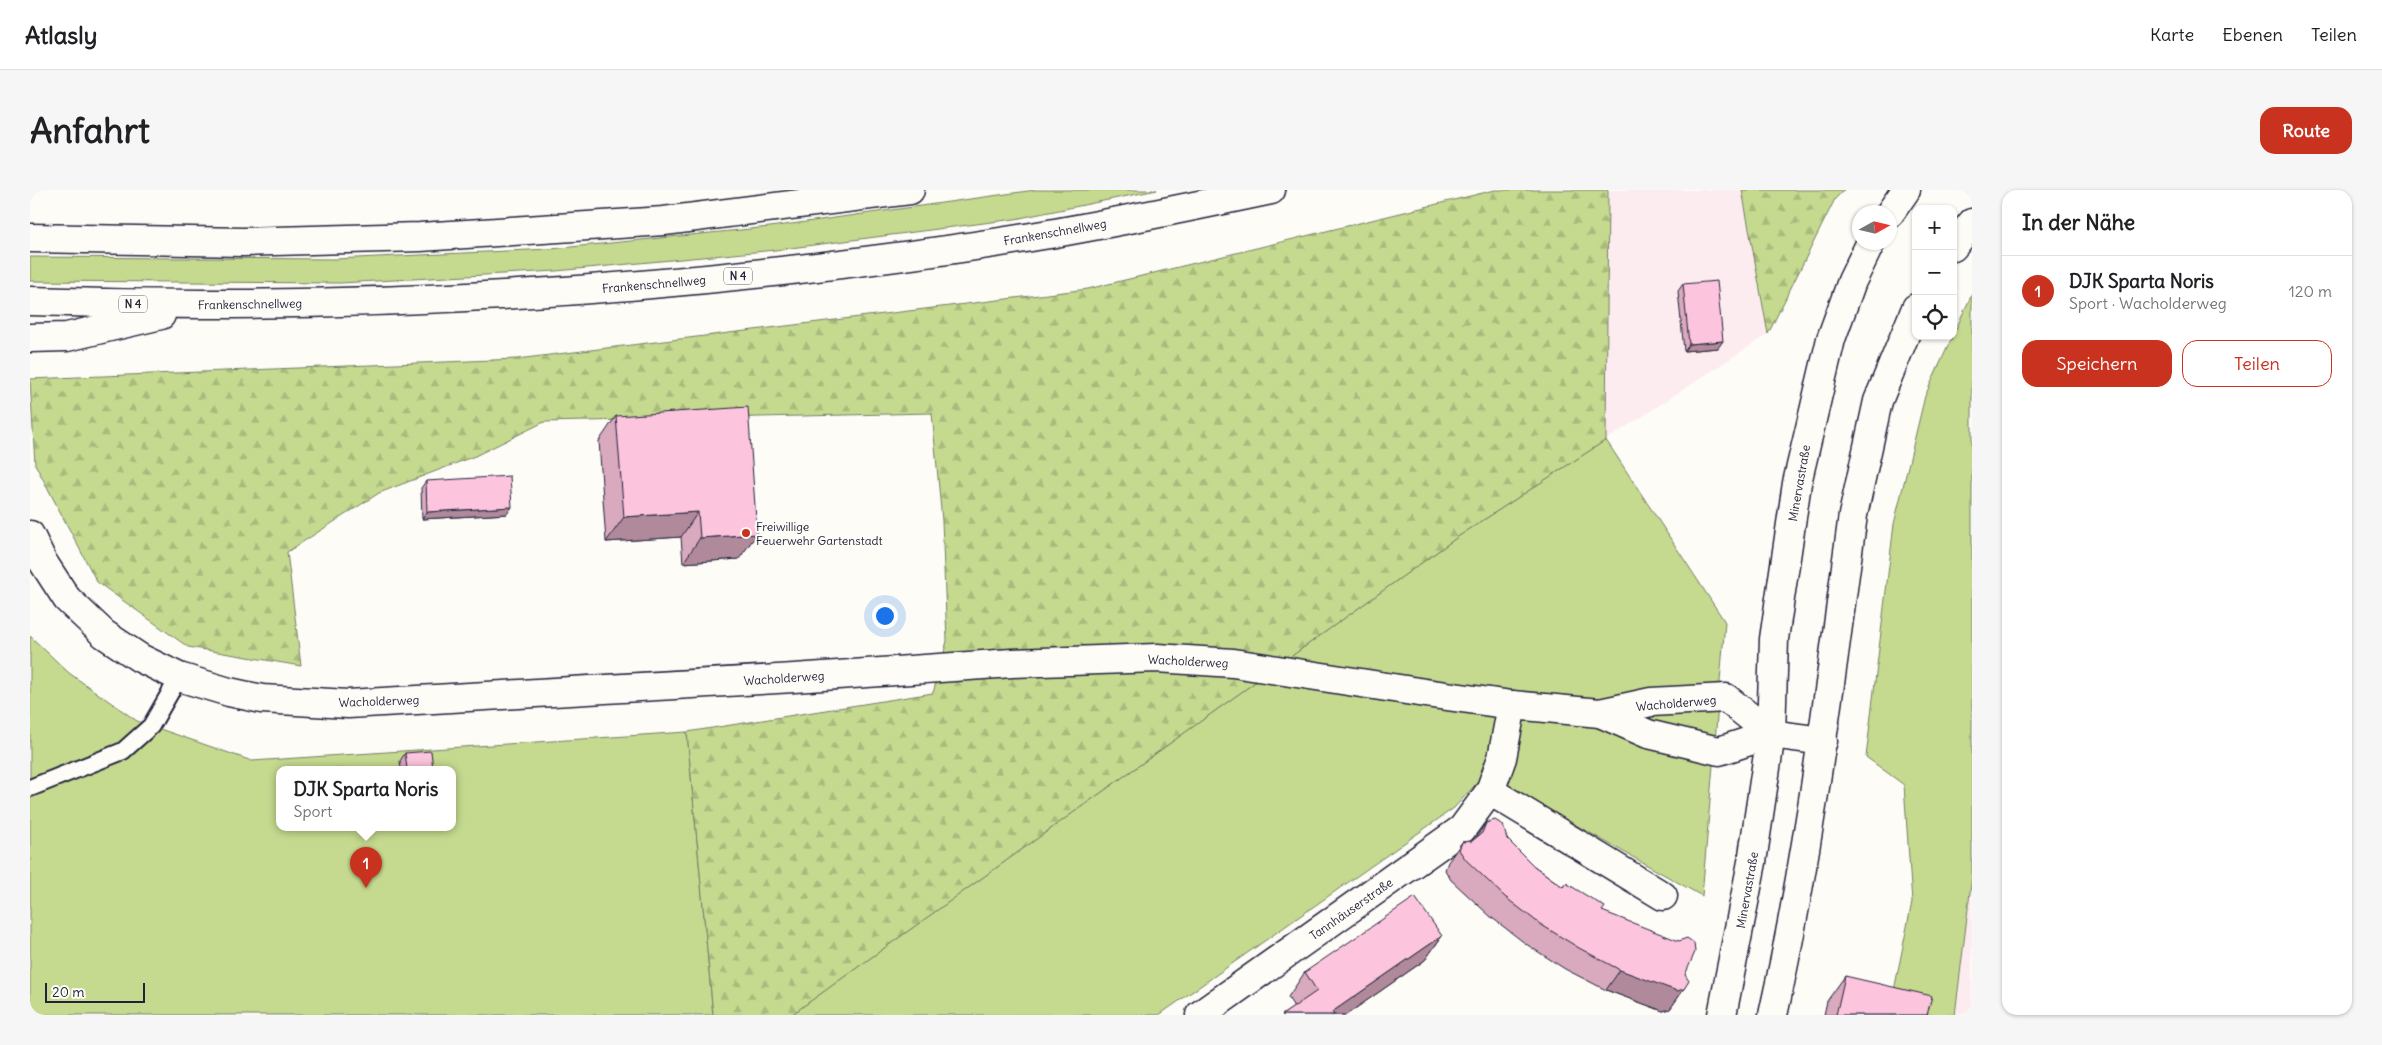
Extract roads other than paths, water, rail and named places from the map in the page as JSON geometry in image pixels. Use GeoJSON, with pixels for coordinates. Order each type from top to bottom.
{"type":"FeatureCollection","features":[{"type":"Feature","properties":{"kind":"main road"},"geometry":{"type":"LineString","coordinates":[[30,238],[242,242],[542,230],[664,221],[910,190]]}},
{"type":"Feature","properties":{"kind":"main road","name":"Frankenschnellweg"},"geometry":{"type":"LineString","coordinates":[[30,302],[200,305],[350,303],[508,296],[688,282],[887,259],[974,246],[1165,212],[1271,190]]}},
{"type":"Feature","properties":{"kind":"main road"},"geometry":{"type":"LineString","coordinates":[[1895,205],[1906,190]]}},
{"type":"Feature","properties":{"kind":"main road"},"geometry":{"type":"LineString","coordinates":[[1957,242],[1972,222]]}},
{"type":"Feature","properties":{"kind":"main road","name":"Minervastraße"},"geometry":{"type":"LineString","coordinates":[[1722,1015],[1752,862],[1771,734],[1774,639],[1797,483],[1831,339],[1852,281],[1868,250]]}},
{"type":"Feature","properties":{"kind":"main road"},"geometry":{"type":"LineString","coordinates":[[30,338],[68,337],[200,305]]}},
{"type":"Feature","properties":{"kind":"main road"},"geometry":{"type":"LineString","coordinates":[[1773,1015],[1789,941],[1823,741],[1853,515],[1878,401],[1912,318]]}},
{"type":"Feature","properties":{"kind":"main road","name":"Wacholderweg"},"geometry":{"type":"LineString","coordinates":[[30,535],[43,562],[67,599],[104,634],[140,658],[179,676],[229,692],[262,699],[348,704],[794,678],[1012,662],[1157,658],[1233,663],[1310,677],[1512,705],[1600,713],[1651,702],[1726,698],[1771,734]]}},
{"type":"Feature","properties":{"kind":"main road","name":"Tannhäuserstraße"},"geometry":{"type":"LineString","coordinates":[[1200,1015],[1462,829],[1490,791],[1502,758],[1512,705]]}},
{"type":"Feature","properties":{"kind":"main road","name":"Wacholderweg"},"geometry":{"type":"LineString","coordinates":[[1600,713],[1648,734],[1719,750],[1771,734]]}},
{"type":"Feature","properties":{"kind":"main road"},"geometry":{"type":"LineString","coordinates":[[1771,734],[1823,741]]}},
{"type":"Feature","properties":{"kind":"main road"},"geometry":{"type":"LineString","coordinates":[[1490,791],[1663,896]]}},
{"type":"Feature","properties":{"kind":"lane"},"geometry":{"type":"LineString","coordinates":[[30,788],[123,751],[151,726],[179,676]]}},
{"type":"Feature","properties":{"kind":"place","name":"Freiwillige Feuerwehr Gartenstadt"},"geometry":{"type":"Point","coordinates":[746,533]}},
{"type":"Feature","properties":{"kind":"place","name":"DJK Sparta Noris"},"geometry":{"type":"Point","coordinates":[366,888]}}]}
